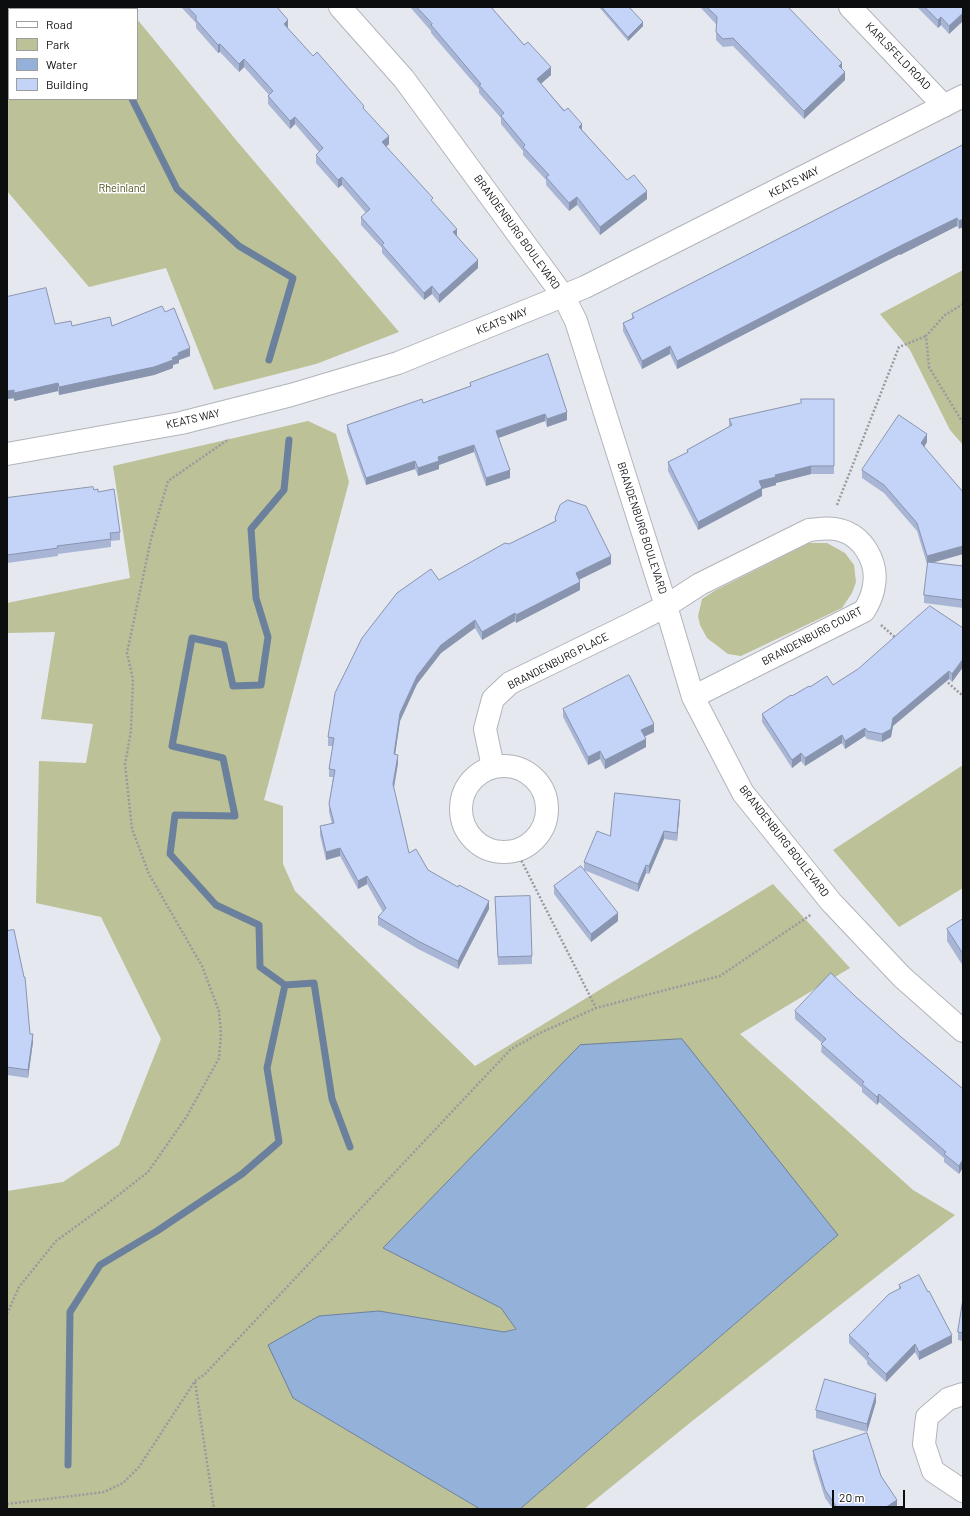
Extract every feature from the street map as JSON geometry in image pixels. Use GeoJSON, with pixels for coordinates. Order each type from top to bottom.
{"type":"FeatureCollection","features":[{"type":"Feature","properties":{"kind":"street","name":"BRANDENBURG BOULEVARD"},"geometry":{"type":"LineString","coordinates":[[340,7],[404,79],[564,297],[576,321],[666,606],[693,697],[743,792],[831,902],[902,977],[963,1031]]}},
{"type":"Feature","properties":{"kind":"street","name":"KARLSFELD ROAD"},"geometry":{"type":"LineString","coordinates":[[850,7],[954,101]]}},
{"type":"Feature","properties":{"kind":"street","name":"KEATS WAY"},"geometry":{"type":"LineString","coordinates":[[7,454],[180,423],[291,395],[398,363],[564,297],[954,101]]}},
{"type":"Feature","properties":{"kind":"street","name":"BRANDENBURG COURT"},"geometry":{"type":"LineString","coordinates":[[666,606],[700,584],[809,530],[828,528],[841,530],[855,537],[870,556],[874,570],[875,585],[871,598],[864,611],[693,697]]}},
{"type":"Feature","properties":{"kind":"street","name":"BRANDENBURG PLACE"},"geometry":{"type":"LineString","coordinates":[[493,767],[485,729],[493,699],[498,693],[510,683],[666,606]]}},
{"type":"Feature","properties":{"kind":"street"},"geometry":{"type":"LineString","coordinates":[[508,766],[522,770],[534,778],[543,790],[547,804],[546,819],[540,833],[529,843],[516,850],[502,852],[489,849],[477,843],[468,833],[462,820],[461,807],[464,793],[470,781],[481,772],[493,767],[508,766]]}},
{"type":"Feature","properties":{"kind":"street"},"geometry":{"type":"LineString","coordinates":[[963,1394],[948,1399],[927,1417],[924,1444],[933,1471],[963,1491]]}},
{"type":"Feature","properties":{"kind":"path"},"geometry":{"type":"LineString","coordinates":[[828,528],[900,346],[926,336],[946,315],[963,304]]}},
{"type":"Feature","properties":{"kind":"path"},"geometry":{"type":"LineString","coordinates":[[926,336],[929,367],[963,422]]}},
{"type":"Feature","properties":{"kind":"path"},"geometry":{"type":"LineString","coordinates":[[7,1314],[19,1287],[56,1242],[148,1172],[187,1116],[218,1058],[221,1034],[219,1011],[202,966],[149,874],[132,829],[125,764],[131,731],[133,679],[127,653],[151,539],[168,481],[229,439]]}},
{"type":"Feature","properties":{"kind":"path"},"geometry":{"type":"LineString","coordinates":[[864,611],[898,640]]}},
{"type":"Feature","properties":{"kind":"path"},"geometry":{"type":"LineString","coordinates":[[939,676],[963,696]]}},
{"type":"Feature","properties":{"kind":"path"},"geometry":{"type":"LineString","coordinates":[[516,850],[596,1008]]}},
{"type":"Feature","properties":{"kind":"path"},"geometry":{"type":"LineString","coordinates":[[7,1504],[104,1492],[123,1483],[139,1467],[195,1381],[205,1374],[260,1317],[511,1049],[540,1033],[596,1008],[720,976],[831,902]]}},
{"type":"Feature","properties":{"kind":"path"},"geometry":{"type":"LineString","coordinates":[[195,1381],[214,1509]]}},
{"type":"Feature","properties":{"kind":"green space","name":"Rheinland"},"geometry":{"type":"Polygon","coordinates":[[[7,7],[128,7],[8,8],[8,100],[138,100],[138,20],[236,140],[399,332],[316,364],[214,390],[166,268],[89,287],[7,191],[7,7]]]}},
{"type":"Feature","properties":{"kind":"green space"},"geometry":{"type":"Polygon","coordinates":[[[963,270],[963,445],[950,430],[910,350],[880,314],[963,270]]]}},
{"type":"Feature","properties":{"kind":"green space"},"geometry":{"type":"Polygon","coordinates":[[[308,421],[336,434],[349,482],[264,800],[283,806],[283,864],[295,891],[475,1066],[773,884],[850,968],[740,1034],[913,1190],[955,1215],[691,1422],[584,1509],[520,1509],[838,1235],[383,1248],[501,1308],[516,1328],[504,1332],[379,1311],[319,1316],[293,1398],[480,1509],[7,1509],[7,1191],[63,1182],[119,1145],[161,1039],[101,917],[36,903],[39,761],[86,763],[93,724],[41,719],[55,632],[7,633],[7,603],[130,578],[113,466],[308,421]]]}},
{"type":"Feature","properties":{"kind":"green space"},"geometry":{"type":"Polygon","coordinates":[[[809,543],[827,543],[845,553],[854,565],[856,582],[852,593],[842,608],[741,656],[728,654],[707,638],[700,625],[698,616],[702,599],[716,590],[809,543]]]}},
{"type":"Feature","properties":{"kind":"green space"},"geometry":{"type":"Polygon","coordinates":[[[963,765],[963,888],[899,927],[833,850],[963,765]]]}},
{"type":"Feature","properties":{"kind":"water"},"geometry":{"type":"Polygon","coordinates":[[[682,1039],[838,1235],[520,1509],[480,1509],[293,1398],[268,1345],[319,1316],[379,1311],[504,1332],[516,1329],[501,1308],[383,1248],[580,1045],[682,1039]]]}},
{"type":"Feature","properties":{"kind":"building"},"geometry":{"type":"Polygon","coordinates":[[[188,7],[277,7],[288,20],[284,24],[313,56],[317,52],[364,106],[363,108],[389,136],[382,142],[433,198],[431,200],[457,229],[453,232],[478,260],[439,295],[432,286],[424,293],[382,245],[384,243],[361,217],[370,209],[342,177],[338,180],[316,155],[323,148],[295,117],[290,121],[268,96],[273,91],[244,59],[239,64],[220,44],[218,45],[196,20],[196,16],[188,7]]]}},
{"type":"Feature","properties":{"kind":"building"},"geometry":{"type":"Polygon","coordinates":[[[417,7],[491,7],[524,45],[528,42],[551,67],[537,79],[564,111],[568,108],[582,124],[579,127],[627,180],[634,175],[647,191],[600,227],[577,197],[569,203],[546,177],[549,175],[523,147],[525,145],[501,116],[504,113],[479,85],[481,84],[417,7]]]}},
{"type":"Feature","properties":{"kind":"building"},"geometry":{"type":"Polygon","coordinates":[[[602,7],[629,7],[643,22],[628,37],[602,7]]]}},
{"type":"Feature","properties":{"kind":"building"},"geometry":{"type":"Polygon","coordinates":[[[707,7],[788,7],[842,63],[839,66],[845,72],[804,111],[733,38],[723,39],[716,32],[717,17],[707,7]]]}},
{"type":"Feature","properties":{"kind":"building"},"geometry":{"type":"Polygon","coordinates":[[[925,7],[963,7],[963,13],[949,26],[941,17],[938,20],[925,7]]]}},
{"type":"Feature","properties":{"kind":"building"},"geometry":{"type":"Polygon","coordinates":[[[963,145],[963,219],[959,221],[957,218],[900,246],[677,361],[670,346],[642,361],[623,323],[634,318],[632,314],[963,145]]]}},
{"type":"Feature","properties":{"kind":"building"},"geometry":{"type":"Polygon","coordinates":[[[46,288],[55,324],[71,321],[72,326],[110,317],[112,326],[162,306],[165,312],[174,308],[190,348],[178,353],[179,355],[172,358],[173,360],[154,367],[59,387],[58,383],[14,393],[14,390],[7,391],[7,297],[46,288]]]}},
{"type":"Feature","properties":{"kind":"building"},"geometry":{"type":"Polygon","coordinates":[[[548,354],[567,412],[547,419],[545,414],[496,431],[510,470],[486,478],[474,445],[438,457],[439,461],[418,468],[415,461],[366,478],[347,425],[422,399],[423,403],[471,386],[470,383],[548,354]]]}},
{"type":"Feature","properties":{"kind":"building"},"geometry":{"type":"Polygon","coordinates":[[[801,399],[834,399],[834,466],[811,466],[775,475],[776,477],[759,481],[762,488],[698,522],[668,462],[688,452],[687,450],[732,425],[729,419],[801,403],[801,399]]]}},
{"type":"Feature","properties":{"kind":"building"},"geometry":{"type":"Polygon","coordinates":[[[899,415],[927,434],[921,443],[963,492],[963,546],[927,556],[917,523],[884,485],[862,470],[899,415]]]}},
{"type":"Feature","properties":{"kind":"building"},"geometry":{"type":"Polygon","coordinates":[[[93,487],[94,490],[98,489],[98,492],[114,489],[120,532],[110,533],[111,539],[57,546],[58,548],[7,555],[7,498],[93,487]]]}},
{"type":"Feature","properties":{"kind":"building"},"geometry":{"type":"Polygon","coordinates":[[[568,500],[586,506],[611,556],[576,573],[580,582],[516,615],[515,613],[482,632],[475,620],[441,645],[417,676],[400,713],[394,754],[398,755],[393,784],[409,853],[416,849],[428,870],[458,887],[459,885],[489,901],[458,961],[418,941],[378,917],[386,908],[367,876],[358,881],[340,848],[326,852],[320,826],[334,823],[329,804],[335,770],[329,769],[334,738],[328,737],[335,693],[362,638],[397,593],[431,569],[439,580],[505,543],[509,544],[556,521],[555,518],[560,505],[568,500]]]}},
{"type":"Feature","properties":{"kind":"building"},"geometry":{"type":"Polygon","coordinates":[[[928,562],[963,566],[963,600],[924,595],[928,562]]]}},
{"type":"Feature","properties":{"kind":"building"},"geometry":{"type":"Polygon","coordinates":[[[930,606],[963,628],[963,659],[952,674],[949,671],[893,718],[891,729],[882,734],[867,731],[865,728],[845,741],[842,735],[805,758],[801,753],[792,760],[762,714],[791,695],[792,696],[809,686],[810,687],[827,676],[833,685],[858,669],[930,606]]]}},
{"type":"Feature","properties":{"kind":"building"},"geometry":{"type":"Polygon","coordinates":[[[629,675],[654,724],[641,730],[646,739],[605,760],[600,751],[588,757],[563,709],[629,675]]]}},
{"type":"Feature","properties":{"kind":"building"},"geometry":{"type":"Polygon","coordinates":[[[615,793],[680,800],[677,833],[664,831],[649,866],[646,865],[638,884],[584,862],[597,831],[610,836],[615,793]]]}},
{"type":"Feature","properties":{"kind":"building"},"geometry":{"type":"Polygon","coordinates":[[[581,866],[618,913],[591,934],[554,886],[581,866]]]}},
{"type":"Feature","properties":{"kind":"building"},"geometry":{"type":"Polygon","coordinates":[[[530,896],[532,956],[498,957],[495,897],[530,896]]]}},
{"type":"Feature","properties":{"kind":"building"},"geometry":{"type":"Polygon","coordinates":[[[963,919],[963,954],[947,929],[963,919]]]}},
{"type":"Feature","properties":{"kind":"building"},"geometry":{"type":"Polygon","coordinates":[[[14,930],[25,977],[30,1034],[33,1034],[28,1070],[7,1067],[7,931],[14,930]]]}},
{"type":"Feature","properties":{"kind":"building"},"geometry":{"type":"Polygon","coordinates":[[[831,973],[900,1036],[963,1089],[963,1162],[962,1161],[959,1166],[944,1154],[946,1152],[879,1094],[877,1097],[862,1084],[864,1082],[821,1044],[826,1039],[795,1011],[831,973]]]}},
{"type":"Feature","properties":{"kind":"building"},"geometry":{"type":"Polygon","coordinates":[[[919,1275],[952,1335],[919,1352],[915,1344],[886,1374],[867,1356],[869,1354],[849,1335],[889,1294],[901,1288],[899,1285],[919,1275]]]}},
{"type":"Feature","properties":{"kind":"building"},"geometry":{"type":"Polygon","coordinates":[[[963,1299],[963,1333],[958,1332],[963,1299]]]}},
{"type":"Feature","properties":{"kind":"building"},"geometry":{"type":"Polygon","coordinates":[[[825,1379],[876,1394],[867,1424],[816,1410],[825,1379]]]}},
{"type":"Feature","properties":{"kind":"building"},"geometry":{"type":"Polygon","coordinates":[[[867,1433],[881,1476],[897,1500],[883,1509],[838,1509],[825,1490],[813,1451],[867,1433]]]}},
{"type":"Feature","properties":{"kind":"waterway"},"geometry":{"type":"LineString","coordinates":[[132,100],[177,189],[239,246],[293,278],[269,360]]}},
{"type":"Feature","properties":{"kind":"waterway"},"geometry":{"type":"LineString","coordinates":[[289,440],[284,490],[251,529],[256,598],[268,637],[261,685],[233,686],[224,645],[192,638],[172,746],[223,758],[235,816],[175,815],[170,854],[216,905],[259,925],[260,967],[285,985],[314,983],[332,1099],[350,1147]]}},
{"type":"Feature","properties":{"kind":"waterway"},"geometry":{"type":"LineString","coordinates":[[68,1465],[70,1312],[100,1265],[157,1231],[242,1174],[279,1142],[267,1068],[285,985]]}}]}
